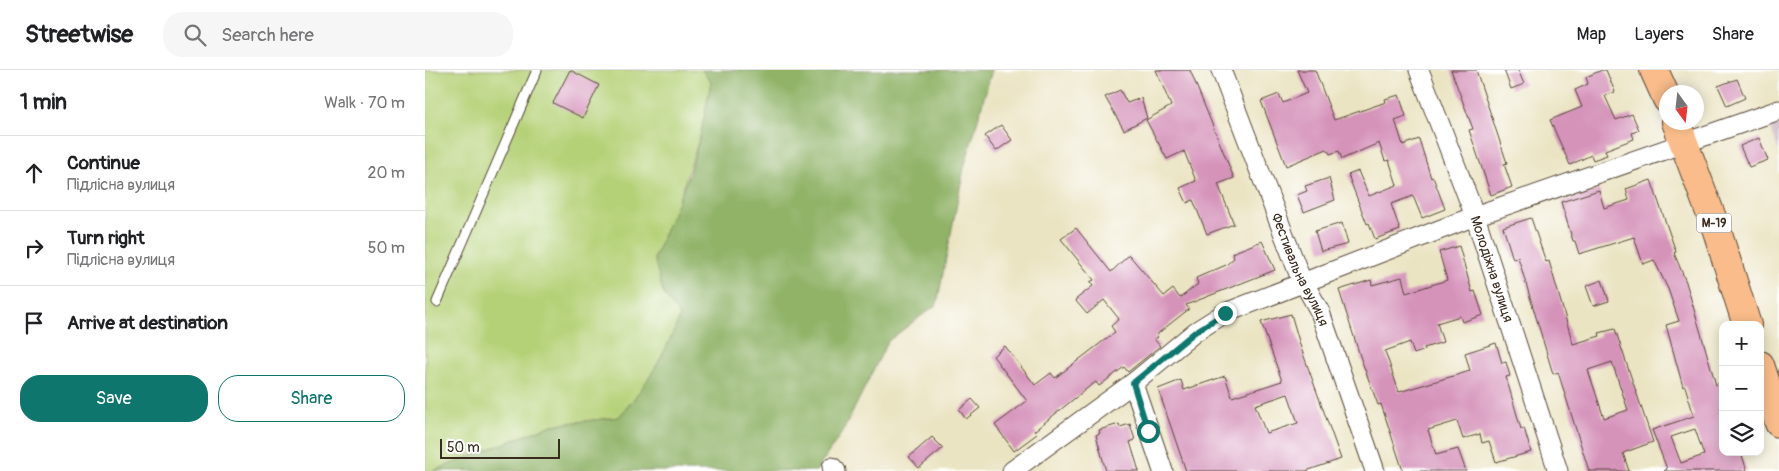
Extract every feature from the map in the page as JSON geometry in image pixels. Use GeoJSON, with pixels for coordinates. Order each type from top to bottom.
{"type":"FeatureCollection","features":[{"type":"Feature","properties":{"kind":"highway"},"geometry":{"type":"LineString","coordinates":[[1654,70],[1661,85]]}},
{"type":"Feature","properties":{"kind":"highway","name":"М-19"},"geometry":{"type":"LineString","coordinates":[[1680,133],[1717,231],[1746,321]]}},
{"type":"Feature","properties":{"kind":"highway"},"geometry":{"type":"LineString","coordinates":[[1760,366],[1779,423]]}},
{"type":"Feature","properties":{"kind":"street","name":"Фестивальна вулиця"},"geometry":{"type":"LineString","coordinates":[[1221,70],[1305,283],[1320,312],[1375,471]]}},
{"type":"Feature","properties":{"kind":"street","name":"Молодіжна вулиця"},"geometry":{"type":"LineString","coordinates":[[1419,70],[1475,216],[1558,471]]}},
{"type":"Feature","properties":{"kind":"street"},"geometry":{"type":"LineString","coordinates":[[1012,471],[1133,383],[1195,332],[1225,313],[1475,216],[1680,133],[1779,110]]}},
{"type":"Feature","properties":{"kind":"street"},"geometry":{"type":"LineString","coordinates":[[1133,383],[1163,471]]}},
{"type":"Feature","properties":{"kind":"lane"},"geometry":{"type":"LineString","coordinates":[[437,302],[537,70]]}},
{"type":"Feature","properties":{"kind":"shaded area"},"geometry":{"type":"Polygon","coordinates":[[[1779,124],[1779,152],[1770,127],[1779,124]]]}},
{"type":"Feature","properties":{"kind":"green space"},"geometry":{"type":"Polygon","coordinates":[[[425,70],[702,70],[711,82],[701,133],[674,215],[663,292],[680,317],[660,362],[645,385],[619,417],[552,425],[433,471],[425,471],[425,70]]]}},
{"type":"Feature","properties":{"kind":"green space"},"geometry":{"type":"Polygon","coordinates":[[[702,70],[992,70],[964,168],[937,304],[888,341],[843,431],[816,471],[433,471],[552,425],[619,417],[639,393],[661,358],[680,317],[663,292],[654,258],[689,175],[701,133],[711,82],[702,70]]]}},
{"type":"Feature","properties":{"kind":"building"},"geometry":{"type":"Polygon","coordinates":[[[570,70],[599,85],[583,118],[553,103],[570,70]]]}},
{"type":"Feature","properties":{"kind":"building"},"geometry":{"type":"Polygon","coordinates":[[[1156,70],[1190,70],[1234,178],[1218,184],[1234,224],[1207,234],[1193,200],[1187,203],[1180,188],[1196,181],[1184,151],[1167,159],[1146,120],[1171,106],[1156,70]]]}},
{"type":"Feature","properties":{"kind":"building"},"geometry":{"type":"Polygon","coordinates":[[[1297,70],[1315,70],[1334,120],[1386,102],[1385,99],[1399,95],[1406,116],[1395,120],[1403,145],[1419,139],[1431,178],[1433,177],[1445,209],[1422,218],[1413,196],[1391,204],[1400,230],[1375,239],[1369,223],[1367,224],[1348,175],[1358,171],[1369,196],[1397,185],[1389,160],[1385,161],[1379,143],[1342,159],[1339,151],[1330,154],[1327,149],[1286,166],[1261,101],[1279,94],[1283,103],[1307,93],[1297,70]]]}},
{"type":"Feature","properties":{"kind":"building"},"geometry":{"type":"Polygon","coordinates":[[[1451,70],[1476,70],[1507,163],[1504,164],[1512,187],[1491,195],[1469,130],[1473,129],[1451,70]]]}},
{"type":"Feature","properties":{"kind":"building"},"geometry":{"type":"Polygon","coordinates":[[[1504,70],[1518,70],[1524,84],[1511,89],[1504,70]]]}},
{"type":"Feature","properties":{"kind":"building"},"geometry":{"type":"Polygon","coordinates":[[[1606,70],[1615,92],[1605,96],[1616,120],[1632,114],[1639,130],[1632,133],[1634,139],[1605,150],[1607,155],[1593,160],[1591,155],[1570,165],[1550,120],[1582,107],[1575,90],[1588,84],[1586,77],[1606,70]]]}},
{"type":"Feature","properties":{"kind":"building"},"geometry":{"type":"Polygon","coordinates":[[[1737,79],[1745,98],[1727,106],[1718,86],[1737,79]]]}},
{"type":"Feature","properties":{"kind":"building"},"geometry":{"type":"Polygon","coordinates":[[[1120,90],[1127,103],[1141,98],[1147,118],[1124,130],[1105,97],[1120,90]]]}},
{"type":"Feature","properties":{"kind":"building"},"geometry":{"type":"Polygon","coordinates":[[[1001,125],[1012,140],[996,151],[985,136],[1001,125]]]}},
{"type":"Feature","properties":{"kind":"building"},"geometry":{"type":"Polygon","coordinates":[[[1759,138],[1768,160],[1749,167],[1740,146],[1759,138]]]}},
{"type":"Feature","properties":{"kind":"building"},"geometry":{"type":"Polygon","coordinates":[[[1329,178],[1335,200],[1304,212],[1297,195],[1307,191],[1305,186],[1329,178]]]}},
{"type":"Feature","properties":{"kind":"building"},"geometry":{"type":"Polygon","coordinates":[[[1651,180],[1676,252],[1674,253],[1686,282],[1716,385],[1719,384],[1719,456],[1742,456],[1747,471],[1664,471],[1667,469],[1652,430],[1694,416],[1685,386],[1683,387],[1666,325],[1679,321],[1668,289],[1654,260],[1643,264],[1634,237],[1579,254],[1561,202],[1599,190],[1604,208],[1629,200],[1626,189],[1651,180]],[[1695,429],[1671,437],[1681,463],[1704,455],[1695,429]]]}},
{"type":"Feature","properties":{"kind":"building"},"geometry":{"type":"Polygon","coordinates":[[[1531,218],[1546,262],[1549,261],[1573,344],[1600,336],[1599,333],[1615,329],[1653,442],[1623,453],[1629,471],[1589,471],[1558,372],[1553,374],[1518,257],[1513,259],[1503,227],[1531,218]],[[1612,362],[1588,370],[1604,418],[1628,410],[1612,362]]]}},
{"type":"Feature","properties":{"kind":"building"},"geometry":{"type":"Polygon","coordinates":[[[1342,223],[1348,244],[1321,251],[1315,231],[1342,223]]]}},
{"type":"Feature","properties":{"kind":"building"},"geometry":{"type":"Polygon","coordinates":[[[1076,228],[1111,272],[1129,255],[1164,296],[1173,289],[1180,298],[1198,284],[1196,278],[1226,265],[1234,258],[1232,253],[1262,241],[1275,270],[1186,305],[1189,309],[1156,335],[1158,337],[1154,339],[1160,346],[1128,372],[1124,367],[1099,386],[1096,382],[1090,386],[1034,431],[1037,434],[1014,451],[995,425],[1027,401],[993,356],[1005,346],[1035,385],[1051,373],[1055,378],[1115,332],[1111,326],[1119,319],[1104,300],[1087,314],[1075,300],[1093,286],[1090,282],[1094,280],[1061,239],[1076,228]]]}},
{"type":"Feature","properties":{"kind":"building"},"geometry":{"type":"Polygon","coordinates":[[[1459,246],[1472,292],[1475,291],[1483,315],[1462,322],[1460,316],[1437,323],[1443,342],[1424,348],[1425,350],[1414,354],[1410,342],[1385,351],[1399,392],[1470,371],[1465,353],[1496,343],[1502,363],[1506,362],[1510,376],[1506,377],[1521,429],[1524,428],[1531,452],[1496,462],[1489,441],[1482,443],[1480,434],[1463,439],[1457,421],[1428,430],[1436,455],[1458,449],[1466,471],[1403,471],[1381,404],[1378,405],[1361,359],[1339,290],[1371,280],[1372,285],[1402,277],[1406,293],[1447,280],[1439,252],[1459,246]]]}},
{"type":"Feature","properties":{"kind":"building"},"geometry":{"type":"Polygon","coordinates":[[[1602,280],[1609,301],[1593,306],[1586,286],[1602,280]]]}},
{"type":"Feature","properties":{"kind":"building"},"geometry":{"type":"Polygon","coordinates":[[[1291,314],[1301,348],[1341,459],[1306,471],[1186,471],[1158,389],[1181,380],[1184,390],[1225,376],[1232,397],[1282,381],[1261,322],[1291,314]],[[1288,394],[1255,405],[1266,433],[1298,423],[1288,394]]]}},
{"type":"Feature","properties":{"kind":"building"},"geometry":{"type":"Polygon","coordinates":[[[972,399],[980,408],[966,419],[959,410],[972,399]]]}},
{"type":"Feature","properties":{"kind":"building"},"geometry":{"type":"Polygon","coordinates":[[[1119,424],[1120,427],[1130,424],[1135,440],[1130,442],[1139,471],[1106,471],[1096,435],[1100,433],[1099,430],[1119,424]]]}},
{"type":"Feature","properties":{"kind":"building"},"geometry":{"type":"Polygon","coordinates":[[[932,437],[943,448],[919,468],[909,457],[932,437]]]}},
{"type":"Feature","properties":{"kind":"route"},"geometry":{"type":"LineString","coordinates":[[1148,431],[1133,383],[1195,332],[1225,313]]}}]}
